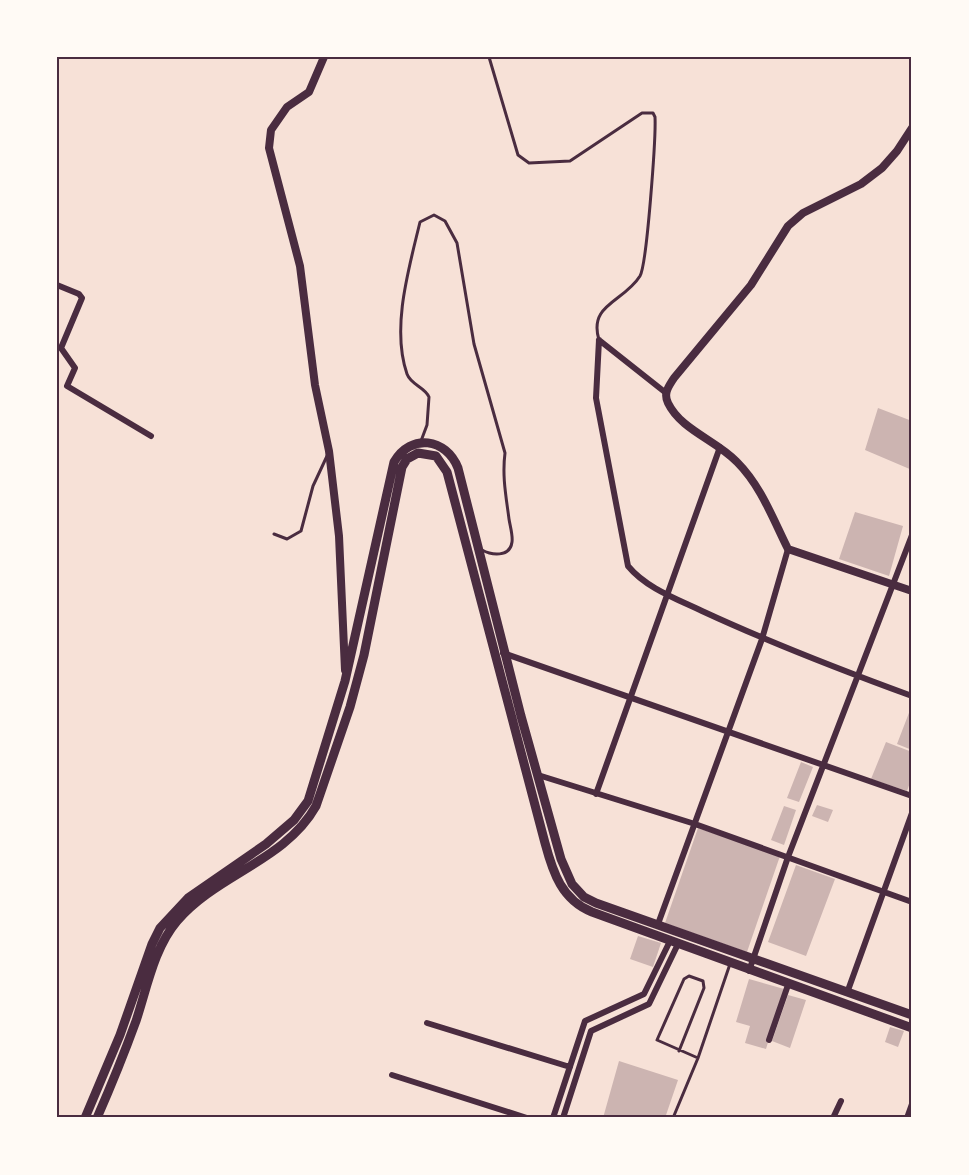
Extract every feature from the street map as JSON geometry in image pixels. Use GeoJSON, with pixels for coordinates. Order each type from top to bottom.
{"type":"FeatureCollection","features":[{"type":"Feature","properties":{"kind":"main road"},"geometry":{"type":"LineString","coordinates":[[85,1118],[120,1035],[157,933],[188,898],[266,844],[300,814],[308,801],[345,681],[394,462],[405,449],[421,442],[440,445],[453,457],[561,859],[570,880],[584,897],[604,911],[674,943],[912,1028]]}},
{"type":"Feature","properties":{"kind":"main road"},"geometry":{"type":"LineString","coordinates":[[97,1118],[166,936],[191,908],[290,840],[308,821],[316,806],[351,708],[402,467],[414,454],[423,452],[433,455],[447,472],[555,876],[573,902],[658,924],[753,961],[912,1015]]}},
{"type":"Feature","properties":{"kind":"main road"},"geometry":{"type":"LineString","coordinates":[[788,985],[787,978],[791,974]]}},
{"type":"Feature","properties":{"kind":"street"},"geometry":{"type":"LineString","coordinates":[[324,57],[309,92],[287,106],[271,130],[270,148],[300,266],[315,385],[329,451],[339,536],[345,681]]}},
{"type":"Feature","properties":{"kind":"street"},"geometry":{"type":"LineString","coordinates":[[658,924],[762,639],[788,549],[758,487],[736,461],[720,447],[676,417],[666,400],[666,393],[674,378],[751,285],[788,226],[803,213],[861,184],[882,168],[912,129]]}},
{"type":"Feature","properties":{"kind":"street"},"geometry":{"type":"LineString","coordinates":[[57,285],[79,294],[82,298],[61,348],[75,368],[67,386],[151,436]]}},
{"type":"Feature","properties":{"kind":"street"},"geometry":{"type":"LineString","coordinates":[[599,340],[666,393]]}},
{"type":"Feature","properties":{"kind":"street"},"geometry":{"type":"LineString","coordinates":[[599,340],[596,398],[628,566],[635,574],[666,594],[762,639],[912,696]]}},
{"type":"Feature","properties":{"kind":"street"},"geometry":{"type":"LineString","coordinates":[[596,794],[720,447]]}},
{"type":"Feature","properties":{"kind":"street"},"geometry":{"type":"LineString","coordinates":[[749,971],[788,857],[912,535]]}},
{"type":"Feature","properties":{"kind":"street"},"geometry":{"type":"LineString","coordinates":[[788,549],[912,591]]}},
{"type":"Feature","properties":{"kind":"street"},"geometry":{"type":"LineString","coordinates":[[493,651],[912,796]]}},
{"type":"Feature","properties":{"kind":"street"},"geometry":{"type":"LineString","coordinates":[[538,775],[695,824],[912,902]]}},
{"type":"Feature","properties":{"kind":"street"},"geometry":{"type":"LineString","coordinates":[[847,993],[912,813]]}},
{"type":"Feature","properties":{"kind":"street"},"geometry":{"type":"LineString","coordinates":[[553,1118],[585,1021],[590,1016],[644,993],[674,943]]}},
{"type":"Feature","properties":{"kind":"street"},"geometry":{"type":"LineString","coordinates":[[562,1118],[591,1031],[649,1004],[674,943]]}},
{"type":"Feature","properties":{"kind":"street"},"geometry":{"type":"LineString","coordinates":[[769,1040],[788,985]]}},
{"type":"Feature","properties":{"kind":"street"},"geometry":{"type":"LineString","coordinates":[[427,1023],[570,1067]]}},
{"type":"Feature","properties":{"kind":"street"},"geometry":{"type":"LineString","coordinates":[[393,1075],[527,1118]]}},
{"type":"Feature","properties":{"kind":"street"},"geometry":{"type":"LineString","coordinates":[[833,1118],[841,1101]]}},
{"type":"Feature","properties":{"kind":"street"},"geometry":{"type":"LineString","coordinates":[[907,1118],[912,1104]]}},
{"type":"Feature","properties":{"kind":"lane"},"geometry":{"type":"LineString","coordinates":[[489,57],[518,155],[529,164],[570,161],[642,112],[653,113],[656,117],[643,268],[627,291],[598,315],[596,327],[599,340]]}},
{"type":"Feature","properties":{"kind":"lane"},"geometry":{"type":"LineString","coordinates":[[421,442],[427,425],[429,397],[408,376],[402,351],[402,315],[420,222],[434,215],[445,221],[457,243],[474,344],[505,453],[503,472],[513,541],[507,551],[500,554],[490,555],[479,548]]}},
{"type":"Feature","properties":{"kind":"lane"},"geometry":{"type":"LineString","coordinates":[[274,534],[287,538],[301,531],[313,486],[329,451]]}},
{"type":"Feature","properties":{"kind":"lane"},"geometry":{"type":"LineString","coordinates":[[674,1118],[698,1058],[730,964]]}},
{"type":"Feature","properties":{"kind":"lane"},"geometry":{"type":"LineString","coordinates":[[679,1051],[704,988],[703,981],[696,976],[689,976],[684,980],[657,1040],[679,1051],[698,1058]]}},
{"type":"Feature","properties":{"kind":"building"},"geometry":{"type":"Polygon","coordinates":[[[878,408],[912,421],[912,470],[865,450],[878,408]]]}},
{"type":"Feature","properties":{"kind":"building"},"geometry":{"type":"Polygon","coordinates":[[[855,512],[903,526],[889,576],[839,559],[855,512]]]}},
{"type":"Feature","properties":{"kind":"building"},"geometry":{"type":"Polygon","coordinates":[[[912,705],[912,750],[897,744],[912,705]]]}},
{"type":"Feature","properties":{"kind":"building"},"geometry":{"type":"Polygon","coordinates":[[[886,742],[912,752],[912,777],[907,791],[871,779],[886,742]]]}},
{"type":"Feature","properties":{"kind":"building"},"geometry":{"type":"Polygon","coordinates":[[[801,762],[813,767],[799,802],[787,798],[801,762]]]}},
{"type":"Feature","properties":{"kind":"building"},"geometry":{"type":"Polygon","coordinates":[[[817,805],[833,810],[828,822],[812,816],[817,805]]]}},
{"type":"Feature","properties":{"kind":"building"},"geometry":{"type":"Polygon","coordinates":[[[784,806],[796,810],[784,845],[771,840],[784,806]]]}},
{"type":"Feature","properties":{"kind":"building"},"geometry":{"type":"Polygon","coordinates":[[[698,828],[780,856],[747,952],[665,923],[698,828]]]}},
{"type":"Feature","properties":{"kind":"building"},"geometry":{"type":"Polygon","coordinates":[[[796,865],[835,879],[806,956],[768,942],[796,865]]]}},
{"type":"Feature","properties":{"kind":"building"},"geometry":{"type":"Polygon","coordinates":[[[638,936],[661,943],[653,967],[630,959],[638,936]]]}},
{"type":"Feature","properties":{"kind":"building"},"geometry":{"type":"Polygon","coordinates":[[[749,979],[784,989],[766,1049],[745,1043],[750,1026],[736,1022],[749,979]]]}},
{"type":"Feature","properties":{"kind":"building"},"geometry":{"type":"Polygon","coordinates":[[[788,995],[806,1000],[790,1048],[772,1041],[788,995]]]}},
{"type":"Feature","properties":{"kind":"building"},"geometry":{"type":"Polygon","coordinates":[[[890,1027],[904,1031],[898,1047],[885,1042],[890,1027]]]}},
{"type":"Feature","properties":{"kind":"building"},"geometry":{"type":"Polygon","coordinates":[[[619,1061],[678,1080],[665,1118],[603,1118],[619,1061]]]}}]}
